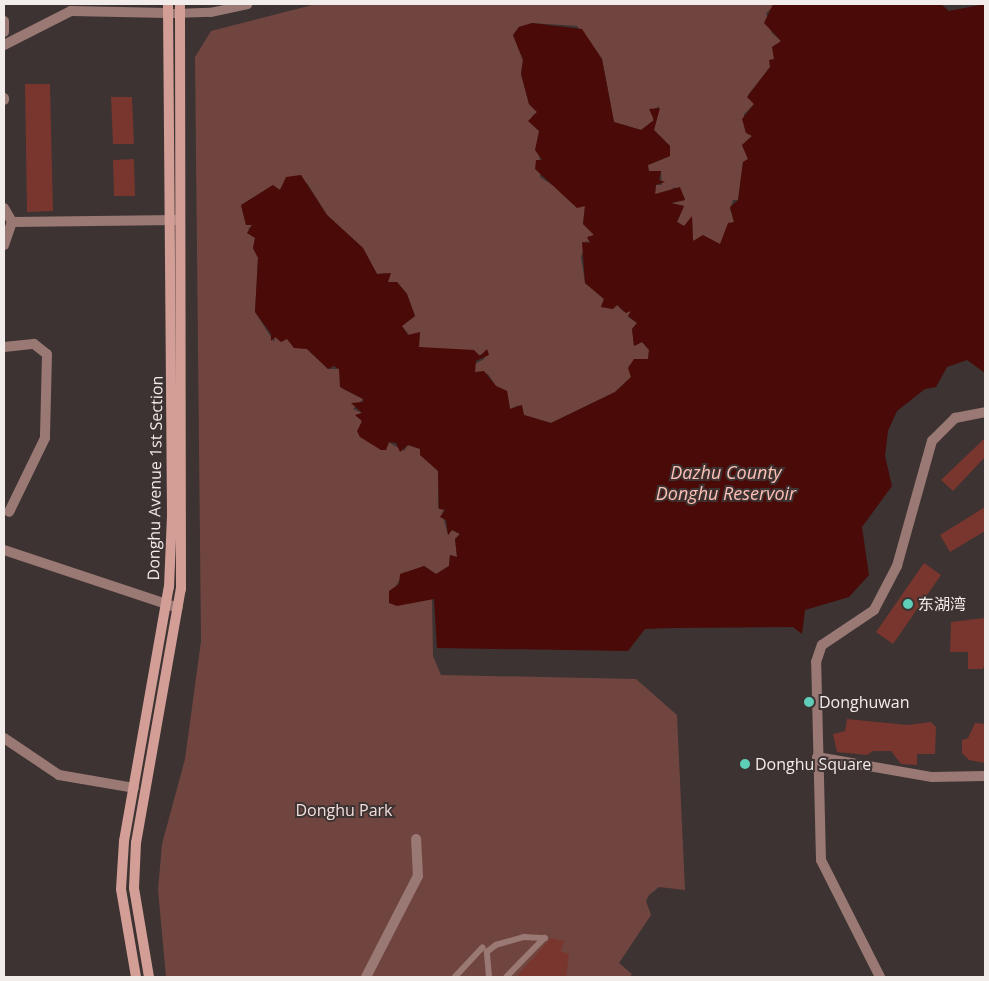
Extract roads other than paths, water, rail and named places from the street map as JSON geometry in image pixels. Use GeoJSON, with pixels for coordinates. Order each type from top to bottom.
{"type":"FeatureCollection","features":[{"type":"Feature","properties":{"kind":"main road","name":"Donghu Avenue 1st Section"},"geometry":{"type":"LineString","coordinates":[[136,977],[121,888],[134,788],[166,604],[172,515],[168,8]]}},
{"type":"Feature","properties":{"kind":"main road","name":"Donghu Avenue 1st Section"},"geometry":{"type":"LineString","coordinates":[[149,977],[134,888],[136,843],[178,608],[183,515],[180,8]]}},
{"type":"Feature","properties":{"kind":"street"},"geometry":{"type":"LineString","coordinates":[[4,45],[71,11],[180,8],[210,12],[247,4]]}},
{"type":"Feature","properties":{"kind":"street"},"geometry":{"type":"LineString","coordinates":[[4,21],[4,32]]}},
{"type":"Feature","properties":{"kind":"street"},"geometry":{"type":"LineString","coordinates":[[4,208],[12,222],[4,245]]}},
{"type":"Feature","properties":{"kind":"street"},"geometry":{"type":"LineString","coordinates":[[12,222],[181,220]]}},
{"type":"Feature","properties":{"kind":"street"},"geometry":{"type":"LineString","coordinates":[[4,348],[34,344],[47,354],[45,438],[9,512]]}},
{"type":"Feature","properties":{"kind":"street"},"geometry":{"type":"LineString","coordinates":[[880,977],[821,860],[816,662],[822,645],[874,610],[897,566],[932,441],[954,418],[985,412]]}},
{"type":"Feature","properties":{"kind":"street"},"geometry":{"type":"LineString","coordinates":[[4,550],[178,608]]}},
{"type":"Feature","properties":{"kind":"street"},"geometry":{"type":"LineString","coordinates":[[4,738],[59,776],[134,788]]}},
{"type":"Feature","properties":{"kind":"street"},"geometry":{"type":"LineString","coordinates":[[817,756],[932,777],[985,776]]}},
{"type":"Feature","properties":{"kind":"street"},"geometry":{"type":"LineString","coordinates":[[366,977],[418,876],[416,839]]}},
{"type":"Feature","properties":{"kind":"lane"},"geometry":{"type":"LineString","coordinates":[[489,977],[487,952],[496,945],[524,937],[545,938],[507,977]]}},
{"type":"Feature","properties":{"kind":"lane"},"geometry":{"type":"LineString","coordinates":[[455,977],[482,948]]}},
{"type":"Feature","properties":{"kind":"water","name":"Dazhu County Donghu Reservoir"},"geometry":{"type":"Polygon","coordinates":[[[773,4],[941,4],[949,11],[985,4],[985,373],[967,360],[947,367],[936,387],[925,389],[897,411],[888,431],[885,456],[892,486],[862,527],[869,575],[849,597],[805,610],[802,634],[793,627],[645,629],[628,651],[437,648],[434,599],[397,606],[389,603],[389,591],[399,584],[400,574],[424,566],[436,574],[449,566],[450,555],[457,557],[455,539],[460,534],[452,530],[448,535],[446,520],[440,517],[445,510],[439,509],[438,471],[420,455],[420,449],[408,445],[400,452],[396,443],[389,442],[386,450],[381,450],[360,437],[357,431],[362,421],[355,415],[362,413],[351,403],[363,402],[363,399],[340,387],[339,369],[334,366],[328,369],[307,349],[294,348],[287,339],[281,342],[275,337],[271,341],[271,334],[255,312],[258,258],[253,248],[255,238],[247,233],[252,225],[246,225],[241,205],[273,185],[280,190],[286,177],[301,175],[327,215],[363,248],[377,274],[391,273],[388,282],[397,282],[407,294],[415,316],[402,326],[408,335],[420,332],[419,347],[474,350],[480,356],[487,349],[489,355],[476,361],[475,372],[484,371],[496,386],[507,391],[510,409],[522,405],[524,415],[551,423],[615,392],[631,377],[628,368],[634,359],[648,359],[649,350],[642,342],[634,346],[632,329],[637,323],[628,316],[631,311],[626,313],[617,305],[613,309],[601,307],[604,299],[585,283],[582,242],[590,243],[587,237],[594,235],[583,224],[585,206],[577,208],[535,169],[536,160],[542,160],[535,150],[539,131],[528,121],[537,112],[529,104],[521,74],[523,60],[513,35],[519,27],[532,23],[582,29],[602,59],[614,122],[641,130],[654,120],[649,109],[660,108],[654,130],[670,146],[670,156],[648,165],[649,171],[661,171],[659,180],[665,182],[656,185],[655,194],[680,187],[685,200],[671,203],[684,206],[677,222],[684,226],[692,216],[693,241],[703,235],[720,244],[728,223],[734,222],[730,207],[738,200],[743,162],[748,159],[742,145],[752,136],[746,133],[742,119],[754,104],[747,97],[770,67],[769,60],[774,59],[772,47],[781,41],[764,23],[773,4]]]}},
{"type":"Feature","properties":{"kind":"place","name":"东湖湾"},"geometry":{"type":"Point","coordinates":[908,604]}},
{"type":"Feature","properties":{"kind":"place","name":"Donghuwan"},"geometry":{"type":"Point","coordinates":[809,702]}},
{"type":"Feature","properties":{"kind":"place","name":"Donghu Square"},"geometry":{"type":"Point","coordinates":[745,764]}},
{"type":"Feature","properties":{"kind":"park label","name":"Donghu Park"},"geometry":{"type":"Point","coordinates":[344,810]}}]}
